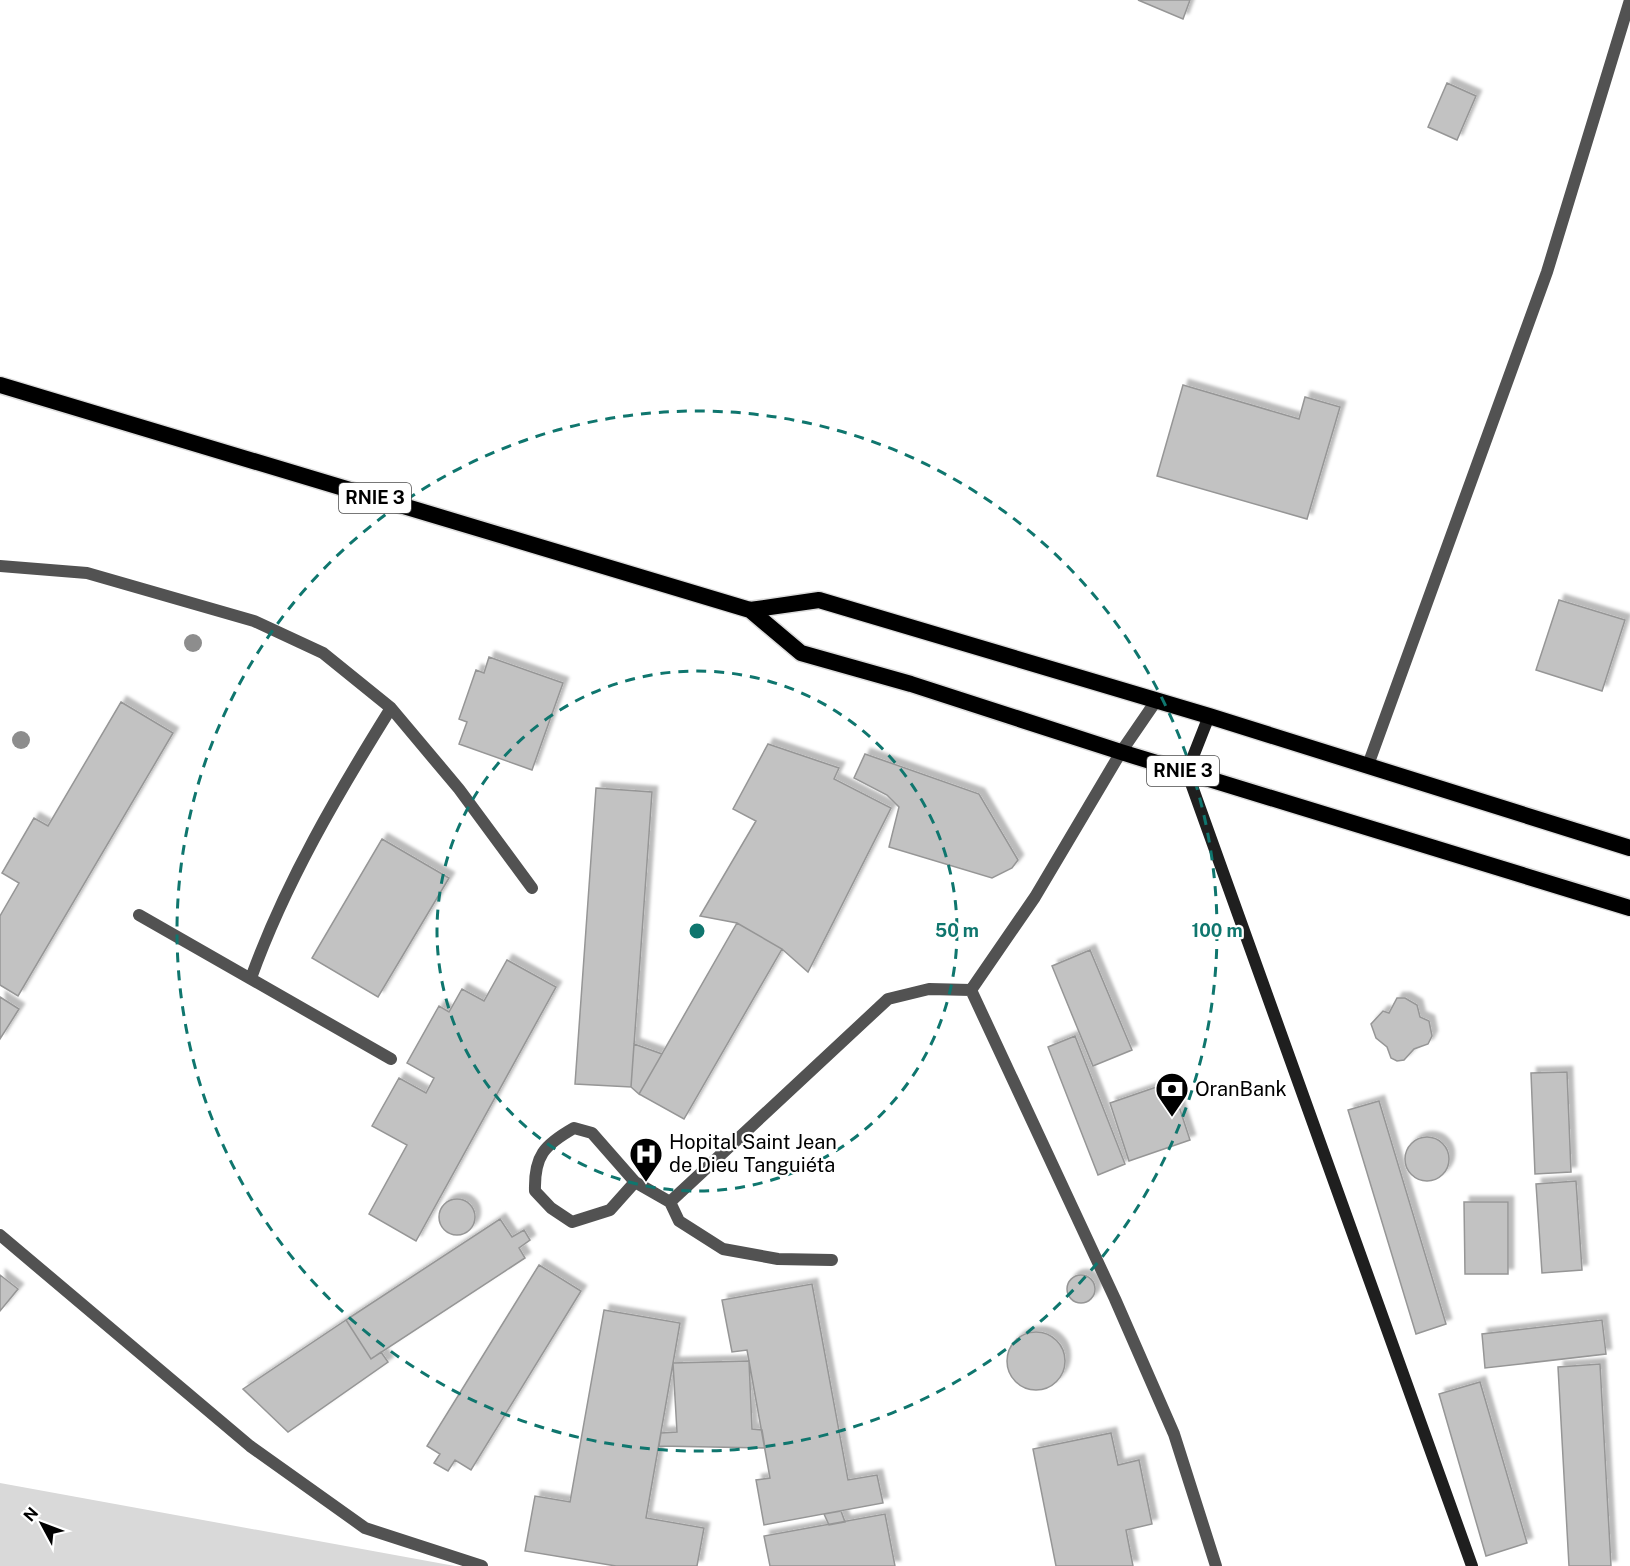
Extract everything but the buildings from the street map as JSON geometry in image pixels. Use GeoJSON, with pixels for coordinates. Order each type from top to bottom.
{"type":"FeatureCollection","features":[{"type":"Feature","properties":{"kind":"highway","name":"RNIE 3"},"geometry":{"type":"LineString","coordinates":[[0,385],[750,610],[801,653],[911,684],[1121,752],[1630,908]]}},
{"type":"Feature","properties":{"kind":"highway","name":"RNIE 3"},"geometry":{"type":"LineString","coordinates":[[750,610],[819,600],[1209,716],[1630,848]]}},
{"type":"Feature","properties":{"kind":"main road"},"geometry":{"type":"LineString","coordinates":[[1209,716],[1187,772],[1472,1566]]}},
{"type":"Feature","properties":{"kind":"street"},"geometry":{"type":"LineString","coordinates":[[1368,765],[1547,272],[1630,0]]}},
{"type":"Feature","properties":{"kind":"street"},"geometry":{"type":"LineString","coordinates":[[0,566],[87,573],[254,621],[323,653],[391,708],[459,789],[532,888]]}},
{"type":"Feature","properties":{"kind":"street"},"geometry":{"type":"LineString","coordinates":[[971,990],[1035,897],[1121,752],[1156,701]]}},
{"type":"Feature","properties":{"kind":"street"},"geometry":{"type":"LineString","coordinates":[[251,978],[304,859],[349,776],[391,708]]}},
{"type":"Feature","properties":{"kind":"street"},"geometry":{"type":"LineString","coordinates":[[139,915],[391,1059]]}},
{"type":"Feature","properties":{"kind":"street"},"geometry":{"type":"LineString","coordinates":[[670,1202],[888,999],[929,988],[971,990]]}},
{"type":"Feature","properties":{"kind":"street"},"geometry":{"type":"LineString","coordinates":[[971,990],[1116,1299],[1174,1434],[1216,1566]]}},
{"type":"Feature","properties":{"kind":"street"},"geometry":{"type":"LineString","coordinates":[[635,1182],[610,1210],[572,1222],[551,1208],[535,1191],[534,1169],[548,1145],[574,1128],[592,1133],[635,1182],[670,1202],[679,1221],[723,1249],[778,1259],[832,1260]]}},
{"type":"Feature","properties":{"kind":"street"},"geometry":{"type":"LineString","coordinates":[[0,1235],[250,1446],[365,1528],[482,1566]]}},
{"type":"Feature","properties":{"kind":"shaded area"},"geometry":{"type":"Polygon","coordinates":[[[0,1483],[455,1566],[0,1566],[0,1483]]]}},
{"type":"Feature","properties":{"kind":"place","name":"OranBank"},"geometry":{"type":"Point","coordinates":[1172,1118]}},
{"type":"Feature","properties":{"kind":"place","name":"Hopital Saint Jean de Dieu Tanguiéta"},"geometry":{"type":"Point","coordinates":[646,1183]}}]}
